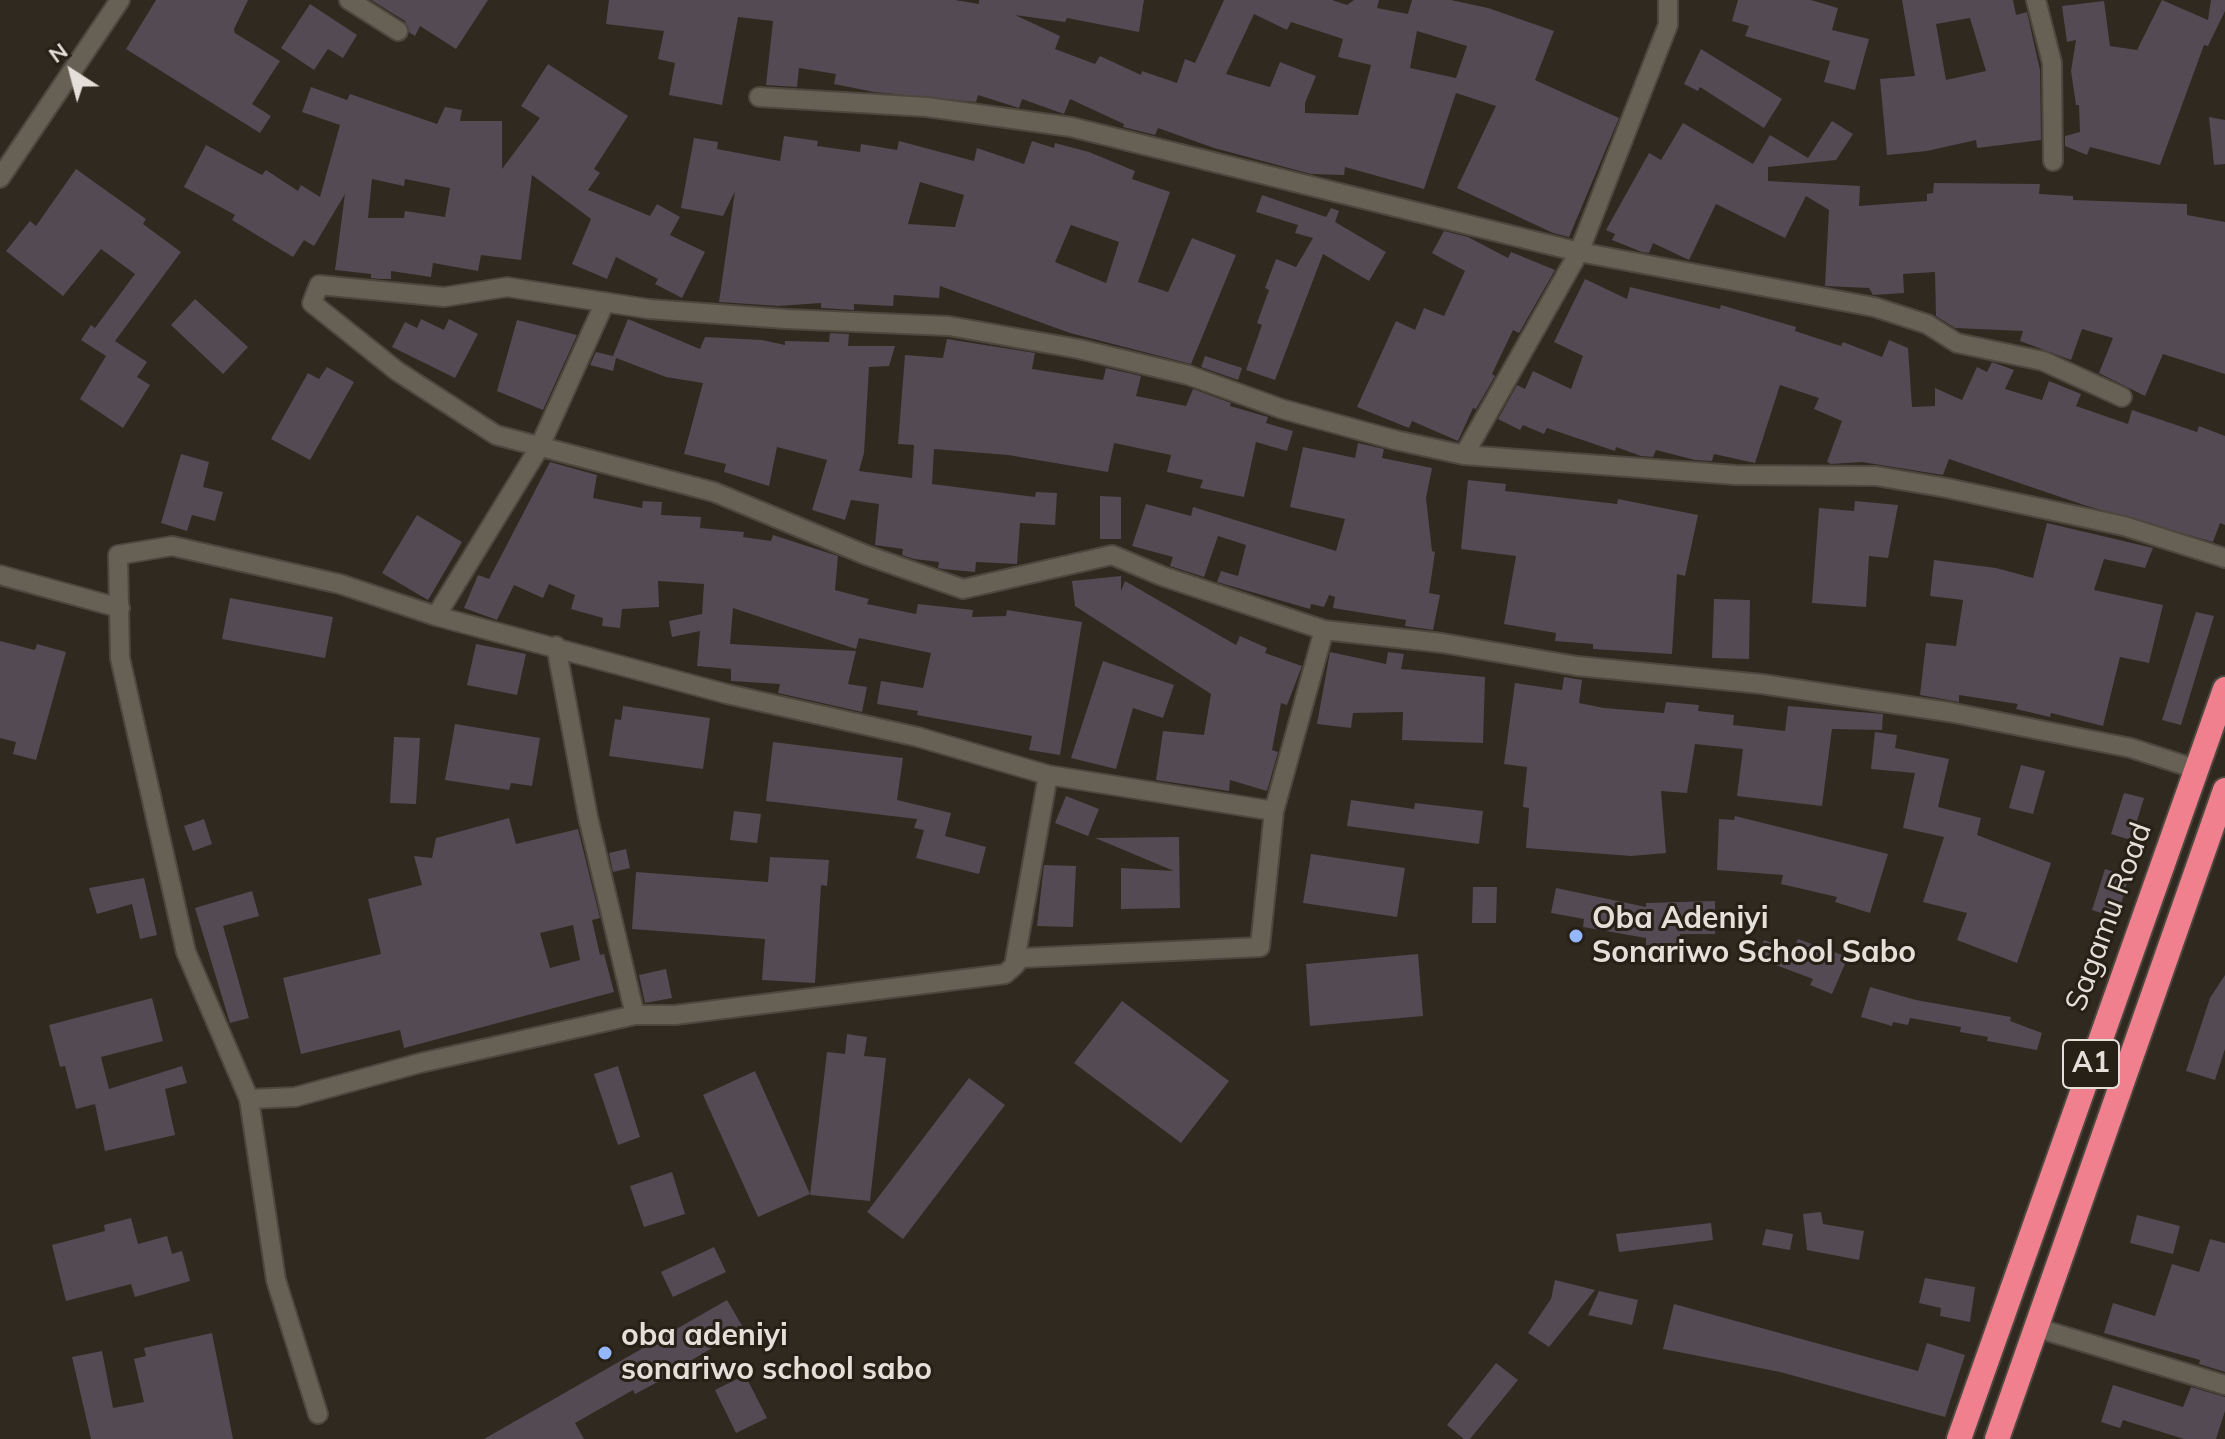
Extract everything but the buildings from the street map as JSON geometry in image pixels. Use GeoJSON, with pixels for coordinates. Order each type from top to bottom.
{"type":"FeatureCollection","features":[{"type":"Feature","properties":{"kind":"highway","name":"Sagamu Road"},"geometry":{"type":"LineString","coordinates":[[1959,1439],[2225,689]]}},
{"type":"Feature","properties":{"kind":"highway","name":"A1"},"geometry":{"type":"LineString","coordinates":[[2000,1431],[2225,790]]}},
{"type":"Feature","properties":{"kind":"highway"},"geometry":{"type":"LineString","coordinates":[[1968,1413],[2000,1431]]}},
{"type":"Feature","properties":{"kind":"street"},"geometry":{"type":"LineString","coordinates":[[0,178],[120,0]]}},
{"type":"Feature","properties":{"kind":"street"},"geometry":{"type":"LineString","coordinates":[[349,0],[398,31]]}},
{"type":"Feature","properties":{"kind":"street"},"geometry":{"type":"LineString","coordinates":[[1464,455],[1579,252],[1668,25],[1668,0]]}},
{"type":"Feature","properties":{"kind":"street"},"geometry":{"type":"LineString","coordinates":[[2036,0],[2052,63],[2053,161]]}},
{"type":"Feature","properties":{"kind":"street"},"geometry":{"type":"LineString","coordinates":[[759,97],[927,107],[1071,127],[1579,252],[1874,307],[1927,324],[1957,343],[2043,361],[2122,397]]}},
{"type":"Feature","properties":{"kind":"street"},"geometry":{"type":"LineString","coordinates":[[2196,769],[2131,748],[1949,712],[1762,684],[1577,666],[1442,643],[1324,630],[1162,576],[1112,555],[963,589],[866,555],[714,492],[496,435],[397,371],[312,303],[319,285],[444,297],[507,287],[605,302],[786,319],[949,326],[1065,346],[1188,375],[1282,409],[1464,455],[1736,475],[1876,476],[2124,526],[2225,558]]}},
{"type":"Feature","properties":{"kind":"street"},"geometry":{"type":"LineString","coordinates":[[436,616],[539,448],[605,302]]}},
{"type":"Feature","properties":{"kind":"street"},"geometry":{"type":"LineString","coordinates":[[318,1414],[276,1280],[249,1099],[186,952],[120,658],[118,555],[172,546],[340,584],[436,616],[727,694],[918,737],[1048,775],[1274,811]]}},
{"type":"Feature","properties":{"kind":"street"},"geometry":{"type":"LineString","coordinates":[[0,575],[120,608]]}},
{"type":"Feature","properties":{"kind":"street"},"geometry":{"type":"LineString","coordinates":[[249,1099],[295,1097],[420,1063],[635,1015],[675,1015],[1005,974],[1021,958],[1260,947],[1274,811],[1324,630]]}},
{"type":"Feature","properties":{"kind":"street"},"geometry":{"type":"LineString","coordinates":[[556,646],[588,817],[635,1015]]}},
{"type":"Feature","properties":{"kind":"street"},"geometry":{"type":"LineString","coordinates":[[1014,966],[1048,775]]}},
{"type":"Feature","properties":{"kind":"street"},"geometry":{"type":"LineString","coordinates":[[2034,1327],[2225,1385]]}},
{"type":"Feature","properties":{"kind":"place","name":"Oba Adeniyi Sonariwo School Sabo"},"geometry":{"type":"Point","coordinates":[1576,936]}},
{"type":"Feature","properties":{"kind":"place","name":"oba adeniyi sonariwo school sabo"},"geometry":{"type":"Point","coordinates":[605,1353]}}]}
